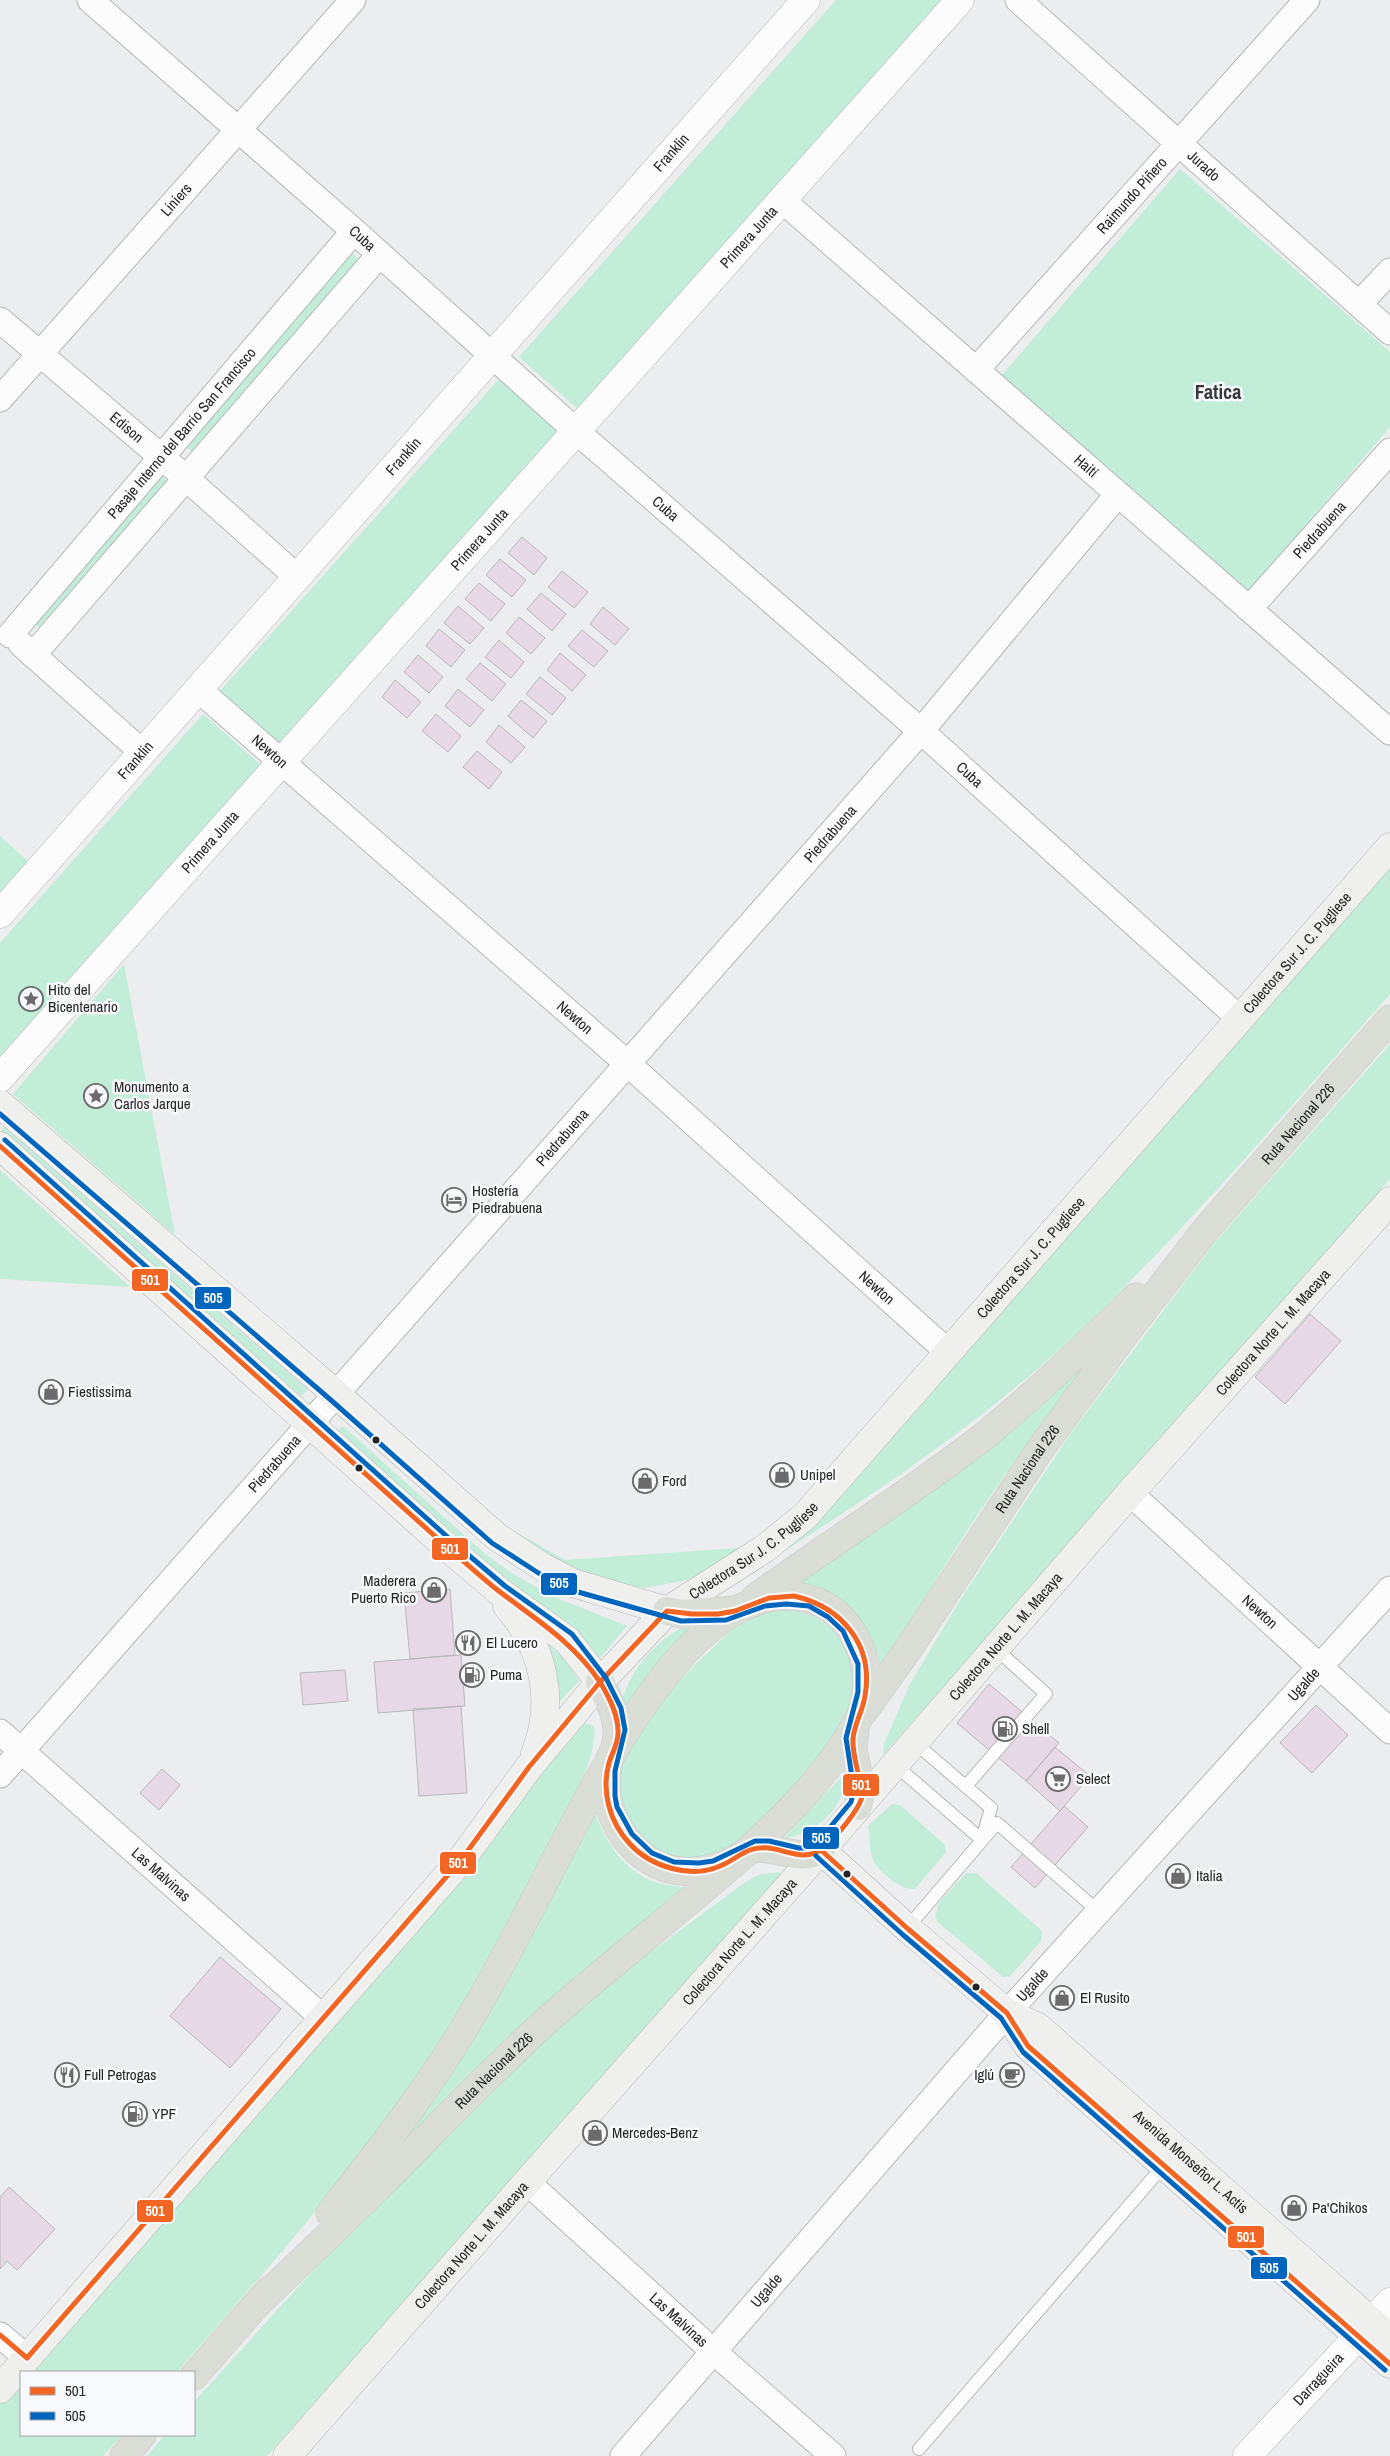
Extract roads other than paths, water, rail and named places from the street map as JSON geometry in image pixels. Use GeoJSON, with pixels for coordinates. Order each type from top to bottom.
{"type":"FeatureCollection","features":[{"type":"Feature","properties":{"kind":"highway","name":"Ruta Nacional 226"},"geometry":{"type":"LineString","coordinates":[[258,2303],[385,2180],[499,2064],[549,2019],[747,1852],[801,1799],[836,1755],[1041,1448],[1207,1228],[1390,1019]]}},
{"type":"Feature","properties":{"kind":"highway","name":"Ruta Nacional 226"},"geometry":{"type":"LineString","coordinates":[[195,2375],[258,2303],[370,2164],[448,2054],[535,1903],[612,1754],[669,1672],[704,1636],[740,1608],[827,1546],[908,1492],[988,1432],[1072,1360],[1207,1228]]}},
{"type":"Feature","properties":{"kind":"highway","name":"Ruta Nacional 226"},"geometry":{"type":"LineString","coordinates":[[740,1608],[773,1597],[800,1597],[822,1604],[842,1619],[856,1638],[865,1664],[866,1693],[857,1721]]}},
{"type":"Feature","properties":{"kind":"highway"},"geometry":{"type":"LineString","coordinates":[[667,1611],[692,1614],[740,1608]]}},
{"type":"Feature","properties":{"kind":"highway"},"geometry":{"type":"LineString","coordinates":[[600,1682],[617,1723],[618,1739],[612,1754]]}},
{"type":"Feature","properties":{"kind":"highway"},"geometry":{"type":"LineString","coordinates":[[857,1721],[853,1750],[862,1790],[858,1806]]}},
{"type":"Feature","properties":{"kind":"highway","name":"Ruta Nacional 226"},"geometry":{"type":"LineString","coordinates":[[612,1754],[606,1783],[610,1810],[626,1839],[648,1859],[672,1870],[699,1871],[715,1868],[747,1852]]}},
{"type":"Feature","properties":{"kind":"highway"},"geometry":{"type":"LineString","coordinates":[[747,1852],[768,1848],[798,1856],[810,1856],[821,1850]]}},
{"type":"Feature","properties":{"kind":"highway"},"geometry":{"type":"LineString","coordinates":[[124,2456],[141,2436]]}},
{"type":"Feature","properties":{"kind":"main road","name":"Colectora Sur J. C. Pugliese"},"geometry":{"type":"LineString","coordinates":[[0,2389],[461,1860],[530,1767],[600,1682],[667,1611],[756,1555],[805,1516],[1390,847]]}},
{"type":"Feature","properties":{"kind":"main road"},"geometry":{"type":"LineString","coordinates":[[0,1104],[337,1395],[497,1537],[521,1554],[573,1583],[667,1611]]}},
{"type":"Feature","properties":{"kind":"main road"},"geometry":{"type":"LineString","coordinates":[[0,1146],[309,1425],[476,1572],[500,1592],[567,1640],[600,1682]]}},
{"type":"Feature","properties":{"kind":"main road","name":"Colectora Norte L. M. Macaya"},"geometry":{"type":"LineString","coordinates":[[288,2456],[526,2182],[821,1850],[1130,1493],[1390,1201]]}},
{"type":"Feature","properties":{"kind":"main road"},"geometry":{"type":"LineString","coordinates":[[476,1572],[526,1630],[540,1659],[546,1696],[544,1731],[530,1767]]}},
{"type":"Feature","properties":{"kind":"main road","name":"Avenida Monseñor L. Actis"},"geometry":{"type":"LineString","coordinates":[[821,1850],[907,1928],[1008,2013],[1038,2027],[1373,2332],[1390,2364]]}},
{"type":"Feature","properties":{"kind":"main road","name":"Avenida Monseñor L. Actis"},"geometry":{"type":"LineString","coordinates":[[1008,2013],[1028,2046],[1164,2165],[1373,2332]]}},
{"type":"Feature","properties":{"kind":"street","name":"Cuba"},"geometry":{"type":"LineString","coordinates":[[90,0],[380,254],[576,432],[921,731],[1239,1018]]}},
{"type":"Feature","properties":{"kind":"street","name":"Liniers"},"geometry":{"type":"LineString","coordinates":[[0,399],[353,0]]}},
{"type":"Feature","properties":{"kind":"street","name":"Primera Junta"},"geometry":{"type":"LineString","coordinates":[[0,1078],[960,0]]}},
{"type":"Feature","properties":{"kind":"street","name":"Jurado"},"geometry":{"type":"LineString","coordinates":[[1018,0],[1390,332]]}},
{"type":"Feature","properties":{"kind":"street","name":"Raimundo Piñero"},"geometry":{"type":"LineString","coordinates":[[976,370],[1307,0]]}},
{"type":"Feature","properties":{"kind":"street","name":"Franklin"},"geometry":{"type":"LineString","coordinates":[[0,914],[493,355],[798,3]]}},
{"type":"Feature","properties":{"kind":"street","name":"Haití"},"geometry":{"type":"LineString","coordinates":[[782,200],[1390,732]]}},
{"type":"Feature","properties":{"kind":"street","name":"Pasaje Interno del Barrio San Francisco"},"geometry":{"type":"LineString","coordinates":[[5,631],[160,457],[354,231]]}},
{"type":"Feature","properties":{"kind":"street","name":"Pasaje Interno del Barrio San Francisco"},"geometry":{"type":"LineString","coordinates":[[33,655],[185,477],[380,254]]}},
{"type":"Feature","properties":{"kind":"street"},"geometry":{"type":"LineString","coordinates":[[1359,304],[1390,271]]}},
{"type":"Feature","properties":{"kind":"street","name":"Edison"},"geometry":{"type":"LineString","coordinates":[[0,320],[185,477],[297,577]]}},
{"type":"Feature","properties":{"kind":"street","name":"Piedrabuena"},"geometry":{"type":"LineString","coordinates":[[1249,609],[1390,451]]}},
{"type":"Feature","properties":{"kind":"street","name":"Piedrabuena"},"geometry":{"type":"LineString","coordinates":[[0,1775],[921,731],[1118,494]]}},
{"type":"Feature","properties":{"kind":"street"},"geometry":{"type":"LineString","coordinates":[[5,631],[142,752]]}},
{"type":"Feature","properties":{"kind":"street","name":"Newton"},"geometry":{"type":"LineString","coordinates":[[198,690],[628,1064],[948,1352]]}},
{"type":"Feature","properties":{"kind":"street","name":"Newton"},"geometry":{"type":"LineString","coordinates":[[1130,1493],[1390,1731]]}},
{"type":"Feature","properties":{"kind":"street","name":"Ugalde"},"geometry":{"type":"LineString","coordinates":[[624,2456],[1008,2013],[1321,1668],[1390,1589]]}},
{"type":"Feature","properties":{"kind":"street","name":"Las Malvinas"},"geometry":{"type":"LineString","coordinates":[[0,1732],[322,2018]]}},
{"type":"Feature","properties":{"kind":"street","name":"Las Malvinas"},"geometry":{"type":"LineString","coordinates":[[526,2182],[714,2352],[833,2456]]}},
{"type":"Feature","properties":{"kind":"street","name":"Darragueira"},"geometry":{"type":"LineString","coordinates":[[1247,2456],[1373,2332],[1390,2302]]}},
{"type":"Feature","properties":{"kind":"street"},"geometry":{"type":"LineString","coordinates":[[0,2334],[27,2358]]}},
{"type":"Feature","properties":{"kind":"lane"},"geometry":{"type":"LineString","coordinates":[[966,1786],[1046,1694],[995,1648]]}},
{"type":"Feature","properties":{"kind":"lane"},"geometry":{"type":"LineString","coordinates":[[914,1742],[991,1808],[982,1840]]}},
{"type":"Feature","properties":{"kind":"lane"},"geometry":{"type":"LineString","coordinates":[[894,1764],[982,1840]]}},
{"type":"Feature","properties":{"kind":"lane"},"geometry":{"type":"LineString","coordinates":[[907,1928],[997,1823],[1099,1912]]}},
{"type":"Feature","properties":{"kind":"lane"},"geometry":{"type":"LineString","coordinates":[[919,2449],[1164,2165]]}},
{"type":"Feature","properties":{"kind":"place","name":"Hito del Bicentenario"},"geometry":{"type":"Point","coordinates":[31,999]}},
{"type":"Feature","properties":{"kind":"place","name":"Monumento a Carlos Jarque"},"geometry":{"type":"Point","coordinates":[96,1096]}},
{"type":"Feature","properties":{"kind":"place","name":"Hostería Piedrabuena"},"geometry":{"type":"Point","coordinates":[454,1200]}},
{"type":"Feature","properties":{"kind":"place","name":"Fiestissima"},"geometry":{"type":"Point","coordinates":[51,1392]}},
{"type":"Feature","properties":{"kind":"place","name":"Unipel"},"geometry":{"type":"Point","coordinates":[782,1475]}},
{"type":"Feature","properties":{"kind":"place","name":"Ford"},"geometry":{"type":"Point","coordinates":[645,1481]}},
{"type":"Feature","properties":{"kind":"place","name":"Maderera Puerto Rico"},"geometry":{"type":"Point","coordinates":[434,1590]}},
{"type":"Feature","properties":{"kind":"place","name":"El Lucero"},"geometry":{"type":"Point","coordinates":[468,1643]}},
{"type":"Feature","properties":{"kind":"place","name":"Puma"},"geometry":{"type":"Point","coordinates":[472,1675]}},
{"type":"Feature","properties":{"kind":"place","name":"Shell"},"geometry":{"type":"Point","coordinates":[1005,1729]}},
{"type":"Feature","properties":{"kind":"place","name":"Select"},"geometry":{"type":"Point","coordinates":[1058,1779]}},
{"type":"Feature","properties":{"kind":"place","name":"Italia"},"geometry":{"type":"Point","coordinates":[1178,1876]}},
{"type":"Feature","properties":{"kind":"place","name":"El Rusito"},"geometry":{"type":"Point","coordinates":[1062,1998]}},
{"type":"Feature","properties":{"kind":"place","name":"Full Petrogas"},"geometry":{"type":"Point","coordinates":[67,2075]}},
{"type":"Feature","properties":{"kind":"place","name":"Iglú"},"geometry":{"type":"Point","coordinates":[1012,2075]}},
{"type":"Feature","properties":{"kind":"place","name":"YPF"},"geometry":{"type":"Point","coordinates":[135,2114]}},
{"type":"Feature","properties":{"kind":"place","name":"Mercedes-Benz"},"geometry":{"type":"Point","coordinates":[595,2133]}},
{"type":"Feature","properties":{"kind":"place","name":"Pa'Chikos"},"geometry":{"type":"Point","coordinates":[1294,2208]}},
{"type":"Feature","properties":{"kind":"district","name":"Fatica"},"geometry":{"type":"Point","coordinates":[1218,392]}}]}
